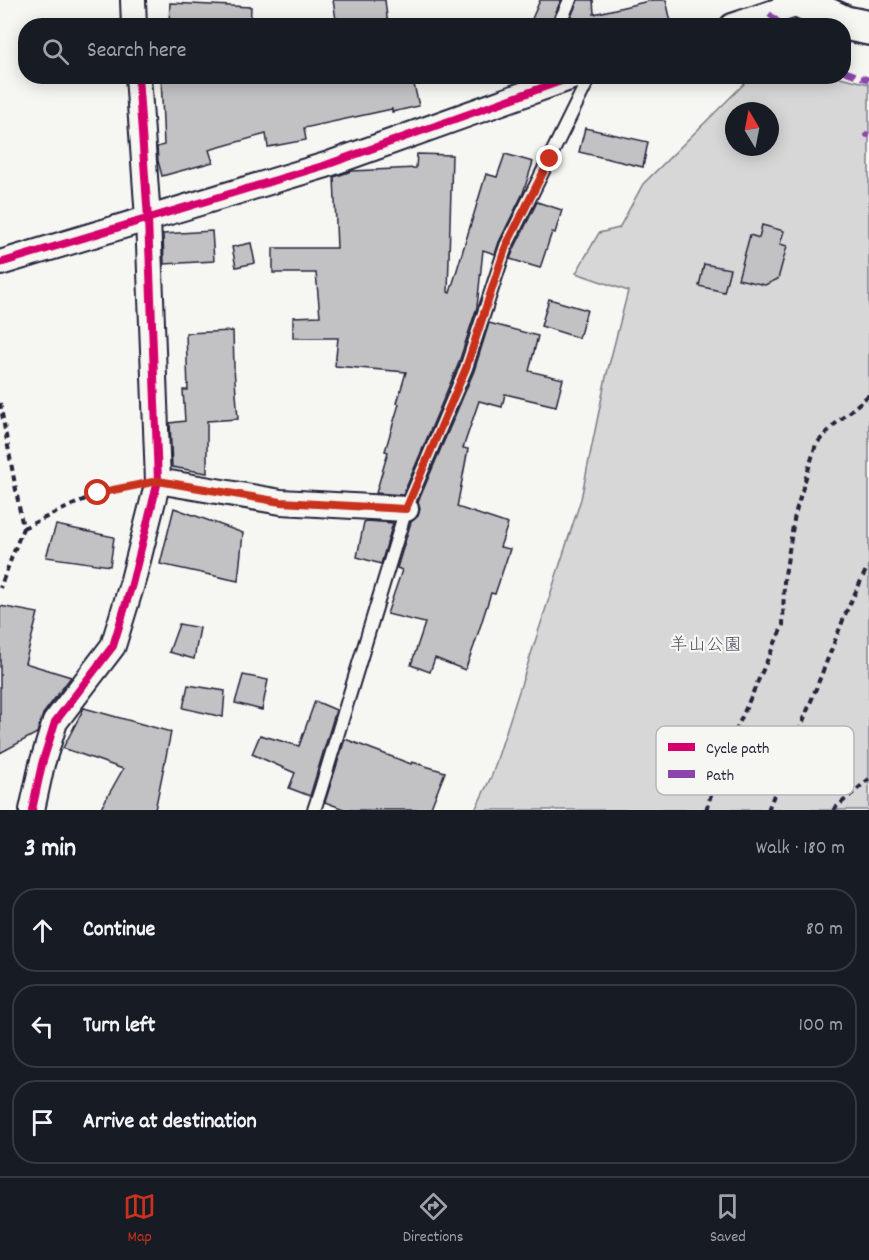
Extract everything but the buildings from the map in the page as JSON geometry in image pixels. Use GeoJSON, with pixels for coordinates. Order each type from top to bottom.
{"type":"FeatureCollection","features":[{"type":"Feature","properties":{"kind":"highway"},"geometry":{"type":"LineString","coordinates":[[798,2],[834,18]]}},
{"type":"Feature","properties":{"kind":"highway"},"geometry":{"type":"LineString","coordinates":[[851,24],[869,28]]}},
{"type":"Feature","properties":{"kind":"street"},"geometry":{"type":"LineString","coordinates":[[133,0],[134,18]]}},
{"type":"Feature","properties":{"kind":"street"},"geometry":{"type":"LineString","coordinates":[[754,18],[798,2]]}},
{"type":"Feature","properties":{"kind":"street"},"geometry":{"type":"LineString","coordinates":[[32,810],[42,764],[55,722],[113,646],[132,584],[158,481],[148,219],[139,84]]}},
{"type":"Feature","properties":{"kind":"street"},"geometry":{"type":"LineString","coordinates":[[0,263],[326,165],[533,84]]}},
{"type":"Feature","properties":{"kind":"street"},"geometry":{"type":"LineString","coordinates":[[158,481],[281,502],[406,509]]}},
{"type":"Feature","properties":{"kind":"lane"},"geometry":{"type":"LineString","coordinates":[[562,18],[570,0]]}},
{"type":"Feature","properties":{"kind":"lane"},"geometry":{"type":"LineString","coordinates":[[314,810],[406,509],[466,368],[506,246],[586,84]]}},
{"type":"Feature","properties":{"kind":"path"},"geometry":{"type":"LineString","coordinates":[[738,726],[783,625],[784,581],[795,514],[816,444],[869,395]]}},
{"type":"Feature","properties":{"kind":"path"},"geometry":{"type":"LineString","coordinates":[[0,403],[22,528],[0,588]]}},
{"type":"Feature","properties":{"kind":"path"},"geometry":{"type":"LineString","coordinates":[[22,528],[98,493],[158,481]]}},
{"type":"Feature","properties":{"kind":"path"},"geometry":{"type":"LineString","coordinates":[[801,726],[848,610],[869,567]]}},
{"type":"Feature","properties":{"kind":"path"},"geometry":{"type":"LineString","coordinates":[[854,792],[869,779]]}},
{"type":"Feature","properties":{"kind":"path"},"geometry":{"type":"LineString","coordinates":[[706,810],[711,795]]}},
{"type":"Feature","properties":{"kind":"path"},"geometry":{"type":"LineString","coordinates":[[768,810],[774,795]]}},
{"type":"Feature","properties":{"kind":"path"},"geometry":{"type":"LineString","coordinates":[[833,810],[850,795]]}},
{"type":"Feature","properties":{"kind":"green space","name":"羊山公園"},"geometry":{"type":"Polygon","coordinates":[[[851,80],[869,84],[869,810],[475,810],[492,775],[581,499],[606,377],[628,291],[576,273],[599,233],[619,228],[643,184],[725,103],[725,156],[779,156],[779,102],[726,102],[744,84],[851,84],[851,80]]]}},
{"type":"Feature","properties":{"kind":"marked path"},"geometry":{"type":"LineString","coordinates":[[769,14],[774,18]]}},
{"type":"Feature","properties":{"kind":"marked path"},"geometry":{"type":"LineString","coordinates":[[851,74],[869,80]]}},
{"type":"Feature","properties":{"kind":"marked path"},"geometry":{"type":"LineString","coordinates":[[869,134],[867,135],[869,135]]}},
{"type":"Feature","properties":{"kind":"cycle path"},"geometry":{"type":"LineString","coordinates":[[32,810],[42,764],[55,722],[113,646],[132,584],[158,481],[148,219],[139,84]]}},
{"type":"Feature","properties":{"kind":"cycle path"},"geometry":{"type":"LineString","coordinates":[[0,263],[326,165],[553,84]]}},
{"type":"Feature","properties":{"kind":"route"},"geometry":{"type":"LineString","coordinates":[[98,493],[158,481],[281,502],[406,509],[466,368],[506,246],[550,159]]}}]}
